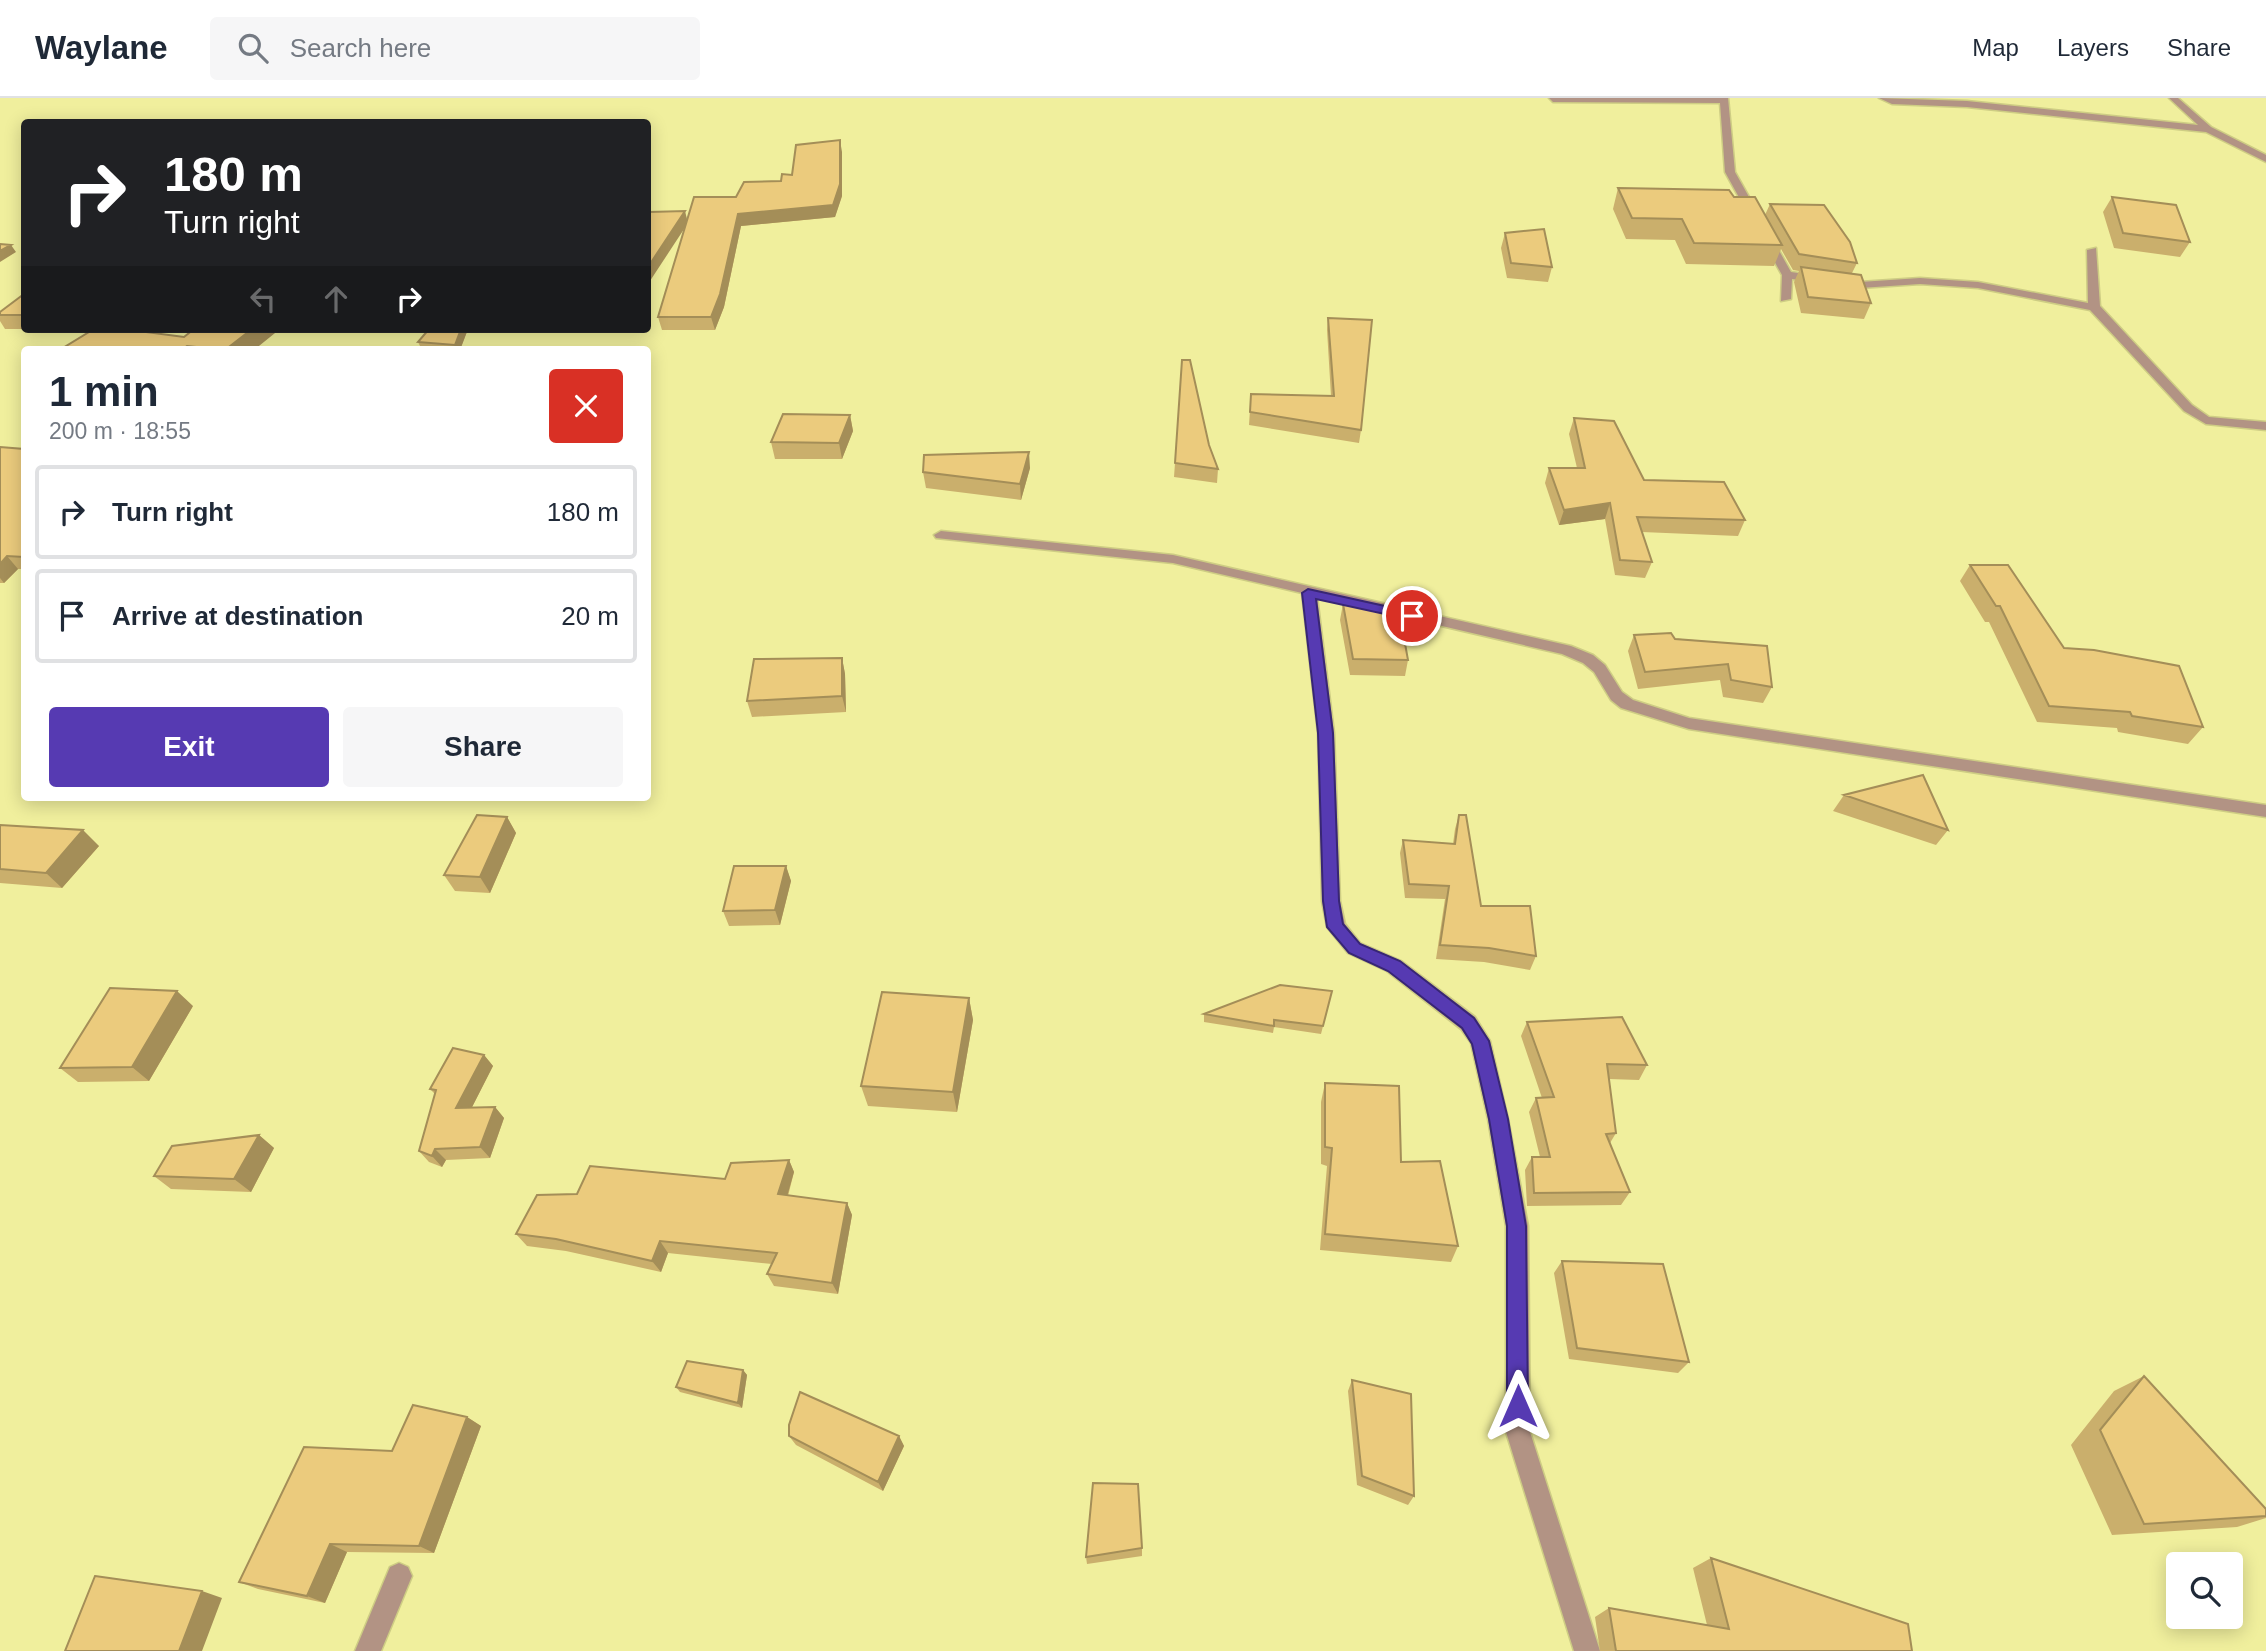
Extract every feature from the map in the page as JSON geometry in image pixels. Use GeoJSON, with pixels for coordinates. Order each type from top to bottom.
{"type":"FeatureCollection","features":[{"type":"Feature","properties":{"kind":"street"},"geometry":{"type":"LineString","coordinates":[[1883,98],[2208,129]]}},
{"type":"Feature","properties":{"kind":"street"},"geometry":{"type":"LineString","coordinates":[[2173,98],[2208,129],[2266,159]]}},
{"type":"Feature","properties":{"kind":"street"},"geometry":{"type":"LineString","coordinates":[[1553,99],[1724,99],[1730,172],[1787,275],[1784,299]]}},
{"type":"Feature","properties":{"kind":"street"},"geometry":{"type":"LineString","coordinates":[[2092,250],[2094,307]]}},
{"type":"Feature","properties":{"kind":"street"},"geometry":{"type":"LineString","coordinates":[[1787,275],[1860,285],[1920,281],[1978,285],[2094,307],[2188,408],[2206,420],[2266,426]]}},
{"type":"Feature","properties":{"kind":"street"},"geometry":{"type":"LineString","coordinates":[[941,536],[1173,559],[1308,593],[1566,650],[1588,659],[1600,669],[1616,696],[1627,704],[1689,723],[2266,811]]}},
{"type":"Feature","properties":{"kind":"street"},"geometry":{"type":"LineString","coordinates":[[1308,593],[1325,733],[1331,901],[1336,927],[1354,948],[1394,966],[1468,1023],[1480,1041],[1498,1119],[1517,1226],[1518,1432],[1587,1651]]}},
{"type":"Feature","properties":{"kind":"street"},"geometry":{"type":"LineString","coordinates":[[368,1651],[399,1576]]}},
{"type":"Feature","properties":{"kind":"building"},"geometry":{"type":"Polygon","coordinates":[[[840,140],[840,184],[833,205],[738,214],[720,294],[711,317],[658,317],[694,197],[736,197],[744,182],[781,181],[782,174],[792,175],[796,145],[840,140]]]}},
{"type":"Feature","properties":{"kind":"building"},"geometry":{"type":"Polygon","coordinates":[[[1618,188],[1729,190],[1734,197],[1755,197],[1782,245],[1694,243],[1682,219],[1632,218],[1618,188]]]}},
{"type":"Feature","properties":{"kind":"building"},"geometry":{"type":"Polygon","coordinates":[[[2112,197],[2176,205],[2190,242],[2123,233],[2112,197]]]}},
{"type":"Feature","properties":{"kind":"building"},"geometry":{"type":"Polygon","coordinates":[[[1770,204],[1824,205],[1850,242],[1857,263],[1799,254],[1770,204]]]}},
{"type":"Feature","properties":{"kind":"building"},"geometry":{"type":"Polygon","coordinates":[[[685,211],[651,262],[651,212],[685,211]]]}},
{"type":"Feature","properties":{"kind":"building"},"geometry":{"type":"Polygon","coordinates":[[[1544,229],[1552,267],[1511,263],[1505,233],[1544,229]]]}},
{"type":"Feature","properties":{"kind":"building"},"geometry":{"type":"Polygon","coordinates":[[[0,244],[11,245],[0,251],[0,244]]]}},
{"type":"Feature","properties":{"kind":"building"},"geometry":{"type":"Polygon","coordinates":[[[1801,267],[1861,275],[1871,303],[1808,297],[1801,267]]]}},
{"type":"Feature","properties":{"kind":"building"},"geometry":{"type":"Polygon","coordinates":[[[21,296],[21,315],[0,315],[0,312],[21,296]]]}},
{"type":"Feature","properties":{"kind":"building"},"geometry":{"type":"Polygon","coordinates":[[[1328,318],[1372,320],[1361,430],[1250,412],[1251,394],[1334,396],[1328,318]]]}},
{"type":"Feature","properties":{"kind":"building"},"geometry":{"type":"Polygon","coordinates":[[[87,333],[154,333],[184,337],[189,333],[247,333],[230,346],[66,346],[87,333]]]}},
{"type":"Feature","properties":{"kind":"building"},"geometry":{"type":"Polygon","coordinates":[[[426,333],[460,333],[455,345],[418,342],[426,333]]]}},
{"type":"Feature","properties":{"kind":"building"},"geometry":{"type":"Polygon","coordinates":[[[1182,360],[1190,360],[1209,445],[1218,469],[1175,463],[1182,360]]]}},
{"type":"Feature","properties":{"kind":"building"},"geometry":{"type":"Polygon","coordinates":[[[783,414],[850,415],[839,443],[771,442],[783,414]]]}},
{"type":"Feature","properties":{"kind":"building"},"geometry":{"type":"Polygon","coordinates":[[[1574,418],[1614,421],[1644,480],[1724,482],[1745,520],[1637,517],[1652,562],[1620,560],[1610,503],[1564,510],[1549,468],[1585,468],[1574,418]]]}},
{"type":"Feature","properties":{"kind":"building"},"geometry":{"type":"Polygon","coordinates":[[[0,447],[21,449],[21,557],[7,556],[0,564],[0,447]]]}},
{"type":"Feature","properties":{"kind":"building"},"geometry":{"type":"Polygon","coordinates":[[[1029,452],[1020,484],[923,472],[924,455],[1029,452]]]}},
{"type":"Feature","properties":{"kind":"building"},"geometry":{"type":"Polygon","coordinates":[[[1970,565],[2008,565],[2064,648],[2094,650],[2179,666],[2203,727],[2132,716],[2130,712],[2049,706],[2000,606],[1996,606],[1970,565]]]}},
{"type":"Feature","properties":{"kind":"building"},"geometry":{"type":"Polygon","coordinates":[[[1343,604],[1398,605],[1408,660],[1353,659],[1343,604]]]}},
{"type":"Feature","properties":{"kind":"building"},"geometry":{"type":"Polygon","coordinates":[[[1671,633],[1675,639],[1767,646],[1772,687],[1731,680],[1728,664],[1645,672],[1634,635],[1671,633]]]}},
{"type":"Feature","properties":{"kind":"building"},"geometry":{"type":"Polygon","coordinates":[[[842,658],[842,696],[747,701],[754,659],[842,658]]]}},
{"type":"Feature","properties":{"kind":"building"},"geometry":{"type":"Polygon","coordinates":[[[1923,775],[1948,830],[1844,795],[1923,775]]]}},
{"type":"Feature","properties":{"kind":"building"},"geometry":{"type":"Polygon","coordinates":[[[477,815],[507,817],[480,877],[444,875],[477,815]]]}},
{"type":"Feature","properties":{"kind":"building"},"geometry":{"type":"Polygon","coordinates":[[[1459,815],[1466,815],[1481,906],[1530,906],[1536,956],[1489,948],[1440,945],[1449,886],[1409,884],[1403,840],[1455,844],[1459,815]]]}},
{"type":"Feature","properties":{"kind":"building"},"geometry":{"type":"Polygon","coordinates":[[[0,825],[83,830],[46,873],[0,869],[0,825]]]}},
{"type":"Feature","properties":{"kind":"building"},"geometry":{"type":"Polygon","coordinates":[[[734,866],[786,866],[775,910],[723,911],[734,866]]]}},
{"type":"Feature","properties":{"kind":"building"},"geometry":{"type":"Polygon","coordinates":[[[1280,985],[1332,991],[1323,1026],[1274,1020],[1274,1026],[1204,1014],[1280,985]]]}},
{"type":"Feature","properties":{"kind":"building"},"geometry":{"type":"Polygon","coordinates":[[[110,988],[177,991],[132,1067],[60,1068],[110,988]]]}},
{"type":"Feature","properties":{"kind":"building"},"geometry":{"type":"Polygon","coordinates":[[[882,992],[969,998],[953,1092],[861,1086],[882,992]]]}},
{"type":"Feature","properties":{"kind":"building"},"geometry":{"type":"Polygon","coordinates":[[[1622,1017],[1647,1065],[1607,1064],[1616,1133],[1606,1134],[1630,1192],[1534,1193],[1532,1157],[1550,1157],[1536,1098],[1554,1097],[1527,1022],[1622,1017]]]}},
{"type":"Feature","properties":{"kind":"building"},"geometry":{"type":"Polygon","coordinates":[[[453,1048],[484,1055],[456,1108],[495,1107],[480,1147],[435,1149],[432,1156],[419,1151],[436,1090],[430,1089],[453,1048]]]}},
{"type":"Feature","properties":{"kind":"building"},"geometry":{"type":"Polygon","coordinates":[[[1325,1083],[1399,1086],[1401,1162],[1440,1161],[1458,1246],[1325,1234],[1332,1148],[1325,1147],[1325,1083]]]}},
{"type":"Feature","properties":{"kind":"building"},"geometry":{"type":"Polygon","coordinates":[[[259,1135],[234,1179],[154,1176],[172,1146],[259,1135]]]}},
{"type":"Feature","properties":{"kind":"building"},"geometry":{"type":"Polygon","coordinates":[[[789,1160],[778,1194],[847,1203],[832,1283],[767,1274],[777,1253],[660,1241],[652,1261],[556,1239],[516,1234],[537,1195],[577,1194],[590,1166],[725,1179],[731,1163],[789,1160]]]}},
{"type":"Feature","properties":{"kind":"building"},"geometry":{"type":"Polygon","coordinates":[[[1562,1261],[1663,1264],[1689,1362],[1577,1348],[1562,1261]]]}},
{"type":"Feature","properties":{"kind":"building"},"geometry":{"type":"Polygon","coordinates":[[[687,1361],[743,1370],[738,1403],[676,1387],[687,1361]]]}},
{"type":"Feature","properties":{"kind":"building"},"geometry":{"type":"Polygon","coordinates":[[[2144,1376],[2266,1509],[2266,1516],[2144,1524],[2100,1430],[2144,1376]]]}},
{"type":"Feature","properties":{"kind":"building"},"geometry":{"type":"Polygon","coordinates":[[[1352,1380],[1411,1394],[1414,1496],[1362,1476],[1352,1380]]]}},
{"type":"Feature","properties":{"kind":"building"},"geometry":{"type":"Polygon","coordinates":[[[800,1392],[899,1436],[878,1482],[789,1436],[789,1425],[800,1392]]]}},
{"type":"Feature","properties":{"kind":"building"},"geometry":{"type":"Polygon","coordinates":[[[413,1405],[467,1417],[419,1546],[330,1544],[307,1596],[239,1582],[304,1447],[392,1451],[413,1405]]]}},
{"type":"Feature","properties":{"kind":"building"},"geometry":{"type":"Polygon","coordinates":[[[1093,1483],[1138,1484],[1142,1548],[1086,1557],[1093,1483]]]}},
{"type":"Feature","properties":{"kind":"building"},"geometry":{"type":"Polygon","coordinates":[[[1711,1558],[1908,1624],[1912,1651],[1616,1651],[1609,1608],[1729,1629],[1711,1558]]]}},
{"type":"Feature","properties":{"kind":"building"},"geometry":{"type":"Polygon","coordinates":[[[95,1576],[202,1591],[179,1651],[65,1651],[95,1576]]]}},
{"type":"Feature","properties":{"kind":"route"},"geometry":{"type":"LineString","coordinates":[[1412,616],[1308,593],[1325,733],[1331,901],[1336,927],[1354,948],[1394,966],[1468,1023],[1480,1041],[1498,1119],[1517,1226],[1518,1406]]}}]}
